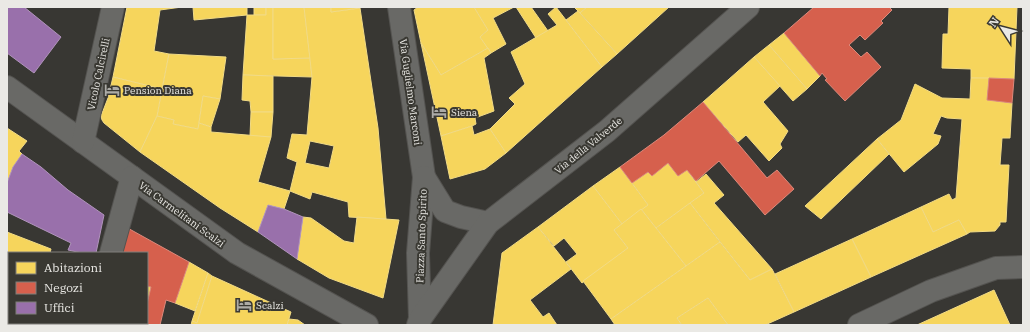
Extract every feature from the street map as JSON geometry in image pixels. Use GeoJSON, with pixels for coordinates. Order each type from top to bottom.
{"type":"FeatureCollection","features":[{"type":"Feature","properties":{"kind":"street","name":"Vicolo Calcirelli"},"geometry":{"type":"LineString","coordinates":[[83,142],[113,7]]}},
{"type":"Feature","properties":{"kind":"street","name":"Via Guglielmo Marconi"},"geometry":{"type":"LineString","coordinates":[[399,7],[424,177]]}},
{"type":"Feature","properties":{"kind":"street","name":"Via della Valverde"},"geometry":{"type":"LineString","coordinates":[[488,223],[607,131],[748,7]]}},
{"type":"Feature","properties":{"kind":"street","name":"Via Carmelitani Scalzi"},"geometry":{"type":"LineString","coordinates":[[7,87],[237,254],[367,325]]}},
{"type":"Feature","properties":{"kind":"street"},"geometry":{"type":"LineString","coordinates":[[111,252],[132,177]]}},
{"type":"Feature","properties":{"kind":"street"},"geometry":{"type":"LineString","coordinates":[[424,177],[445,211],[461,217],[488,223]]}},
{"type":"Feature","properties":{"kind":"street","name":"Piazza Santo Spirito"},"geometry":{"type":"LineString","coordinates":[[419,322],[418,253],[424,177]]}},
{"type":"Feature","properties":{"kind":"street","name":"Piazza Santo Spirito"},"geometry":{"type":"LineString","coordinates":[[419,322],[488,223]]}},
{"type":"Feature","properties":{"kind":"street"},"geometry":{"type":"LineString","coordinates":[[859,325],[930,291],[996,268],[1023,267]]}},
{"type":"Feature","properties":{"kind":"building: Abitazioni"},"geometry":{"type":"Polygon","coordinates":[[[127,7],[182,7],[160,10],[154,51],[169,54],[162,89],[113,77],[127,7]]]}},
{"type":"Feature","properties":{"kind":"building: Abitazioni"},"geometry":{"type":"Polygon","coordinates":[[[193,7],[247,7],[247,15],[194,20],[193,7]]]}},
{"type":"Feature","properties":{"kind":"building: Abitazioni"},"geometry":{"type":"Polygon","coordinates":[[[254,7],[266,7],[266,15],[254,15],[254,7]]]}},
{"type":"Feature","properties":{"kind":"building: Abitazioni"},"geometry":{"type":"Polygon","coordinates":[[[266,7],[273,7],[273,59],[310,58],[312,77],[243,75],[247,15],[266,15],[266,7]]]}},
{"type":"Feature","properties":{"kind":"building: Abitazioni"},"geometry":{"type":"Polygon","coordinates":[[[273,7],[304,7],[310,58],[273,59],[273,7]]]}},
{"type":"Feature","properties":{"kind":"building: Abitazioni"},"geometry":{"type":"Polygon","coordinates":[[[304,7],[331,7],[331,12],[360,8],[378,128],[386,219],[349,217],[348,202],[312,192],[310,199],[290,191],[297,162],[287,158],[292,134],[307,135],[312,77],[304,7]],[[310,141],[305,163],[329,168],[334,146],[310,141]]]}},
{"type":"Feature","properties":{"kind":"building: Abitazioni"},"geometry":{"type":"Polygon","coordinates":[[[331,7],[360,7],[360,8],[331,12],[331,7]]]}},
{"type":"Feature","properties":{"kind":"building: Abitazioni"},"geometry":{"type":"Polygon","coordinates":[[[418,7],[474,7],[488,30],[480,37],[488,48],[441,75],[421,43],[414,10],[418,7]]]}},
{"type":"Feature","properties":{"kind":"building: Abitazioni"},"geometry":{"type":"Polygon","coordinates":[[[474,7],[514,7],[493,18],[506,44],[491,53],[480,37],[488,30],[474,7]]]}},
{"type":"Feature","properties":{"kind":"building: Abitazioni"},"geometry":{"type":"Polygon","coordinates":[[[516,7],[531,7],[548,31],[536,38],[516,7]]]}},
{"type":"Feature","properties":{"kind":"building: Abitazioni"},"geometry":{"type":"Polygon","coordinates":[[[556,7],[602,67],[506,153],[490,129],[515,104],[509,98],[525,84],[511,52],[557,25],[548,14],[556,7]]]}},
{"type":"Feature","properties":{"kind":"building: Abitazioni"},"geometry":{"type":"Polygon","coordinates":[[[574,7],[587,7],[580,13],[574,7]]]}},
{"type":"Feature","properties":{"kind":"building: Abitazioni"},"geometry":{"type":"Polygon","coordinates":[[[587,7],[669,7],[617,54],[580,13],[587,7]]]}},
{"type":"Feature","properties":{"kind":"building: Abitazioni"},"geometry":{"type":"Polygon","coordinates":[[[949,7],[1017,7],[1014,79],[971,78],[971,69],[942,68],[943,34],[948,34],[949,7]]]}},
{"type":"Feature","properties":{"kind":"building: Abitazioni"},"geometry":{"type":"Polygon","coordinates":[[[578,11],[617,54],[602,67],[566,20],[578,11]]]}},
{"type":"Feature","properties":{"kind":"building: Abitazioni"},"geometry":{"type":"Polygon","coordinates":[[[784,33],[820,76],[807,89],[769,45],[784,33]]]}},
{"type":"Feature","properties":{"kind":"building: Abitazioni"},"geometry":{"type":"Polygon","coordinates":[[[421,43],[441,75],[488,48],[491,53],[484,58],[494,111],[475,118],[476,124],[472,126],[441,136],[421,43]]]}},
{"type":"Feature","properties":{"kind":"building: Abitazioni"},"geometry":{"type":"Polygon","coordinates":[[[769,45],[807,89],[793,101],[754,57],[769,45]]]}},
{"type":"Feature","properties":{"kind":"building: Abitazioni"},"geometry":{"type":"Polygon","coordinates":[[[169,54],[226,57],[220,99],[203,96],[198,129],[173,124],[174,120],[157,116],[169,54]]]}},
{"type":"Feature","properties":{"kind":"building: Abitazioni"},"geometry":{"type":"Polygon","coordinates":[[[754,57],[780,86],[763,102],[788,131],[780,144],[782,148],[769,161],[746,135],[738,142],[703,102],[754,57]]]}},
{"type":"Feature","properties":{"kind":"building: Abitazioni"},"geometry":{"type":"Polygon","coordinates":[[[243,75],[273,76],[273,112],[251,112],[250,101],[242,100],[243,75]]]}},
{"type":"Feature","properties":{"kind":"building: Abitazioni"},"geometry":{"type":"Polygon","coordinates":[[[113,77],[162,89],[157,116],[140,152],[102,120],[101,116],[108,98],[113,77]]]}},
{"type":"Feature","properties":{"kind":"building: Abitazioni"},"geometry":{"type":"Polygon","coordinates":[[[971,78],[989,78],[987,100],[1012,103],[1010,138],[1002,138],[1000,165],[1009,165],[1006,222],[1000,222],[1000,225],[995,231],[970,232],[967,234],[959,220],[933,232],[921,207],[949,194],[952,200],[956,198],[962,119],[941,116],[933,134],[941,136],[938,144],[904,172],[877,139],[901,120],[915,84],[942,98],[970,99],[971,78]]]}},
{"type":"Feature","properties":{"kind":"building: Abitazioni"},"geometry":{"type":"Polygon","coordinates":[[[203,96],[220,99],[211,127],[199,123],[203,96]]]}},
{"type":"Feature","properties":{"kind":"building: Abitazioni"},"geometry":{"type":"Polygon","coordinates":[[[251,112],[273,112],[271,137],[250,136],[251,112]]]}},
{"type":"Feature","properties":{"kind":"building: Abitazioni"},"geometry":{"type":"Polygon","coordinates":[[[157,116],[174,120],[173,124],[198,129],[199,123],[211,127],[211,132],[271,137],[258,182],[290,191],[284,209],[268,205],[258,232],[220,208],[140,152],[157,116]]]}},
{"type":"Feature","properties":{"kind":"building: Abitazioni"},"geometry":{"type":"Polygon","coordinates":[[[472,126],[474,135],[490,129],[506,153],[485,169],[450,179],[441,136],[472,126]]]}},
{"type":"Feature","properties":{"kind":"building: Abitazioni"},"geometry":{"type":"Polygon","coordinates":[[[7,128],[27,141],[19,151],[22,154],[13,167],[7,183],[7,128]]]}},
{"type":"Feature","properties":{"kind":"building: Abitazioni"},"geometry":{"type":"Polygon","coordinates":[[[877,139],[889,154],[821,219],[805,206],[877,139]]]}},
{"type":"Feature","properties":{"kind":"building: Abitazioni"},"geometry":{"type":"Polygon","coordinates":[[[668,163],[678,176],[687,170],[704,193],[656,228],[641,209],[648,205],[632,183],[648,172],[652,176],[668,163]]]}},
{"type":"Feature","properties":{"kind":"building: Abitazioni"},"geometry":{"type":"Polygon","coordinates":[[[620,167],[648,205],[622,224],[593,186],[620,167]]]}},
{"type":"Feature","properties":{"kind":"building: Abitazioni"},"geometry":{"type":"Polygon","coordinates":[[[706,174],[724,195],[714,203],[772,269],[750,280],[690,203],[704,193],[696,182],[706,174]]]}},
{"type":"Feature","properties":{"kind":"building: Abitazioni"},"geometry":{"type":"Polygon","coordinates":[[[593,186],[622,224],[614,230],[628,248],[582,283],[566,262],[577,254],[564,238],[554,246],[538,227],[593,186]]]}},
{"type":"Feature","properties":{"kind":"building: Abitazioni"},"geometry":{"type":"Polygon","coordinates":[[[690,203],[720,242],[686,266],[656,228],[690,203]]]}},
{"type":"Feature","properties":{"kind":"building: Abitazioni"},"geometry":{"type":"Polygon","coordinates":[[[921,207],[933,232],[959,220],[967,234],[871,277],[852,239],[921,207]]]}},
{"type":"Feature","properties":{"kind":"building: Abitazioni"},"geometry":{"type":"Polygon","coordinates":[[[641,209],[686,266],[611,319],[583,281],[628,248],[614,230],[641,209]]]}},
{"type":"Feature","properties":{"kind":"building: Abitazioni"},"geometry":{"type":"Polygon","coordinates":[[[303,217],[311,218],[344,241],[354,243],[357,217],[399,220],[383,298],[329,278],[297,259],[303,217]]]}},
{"type":"Feature","properties":{"kind":"building: Abitazioni"},"geometry":{"type":"Polygon","coordinates":[[[538,227],[571,269],[530,300],[543,317],[549,313],[557,325],[493,325],[502,253],[538,227]]]}},
{"type":"Feature","properties":{"kind":"building: Abitazioni"},"geometry":{"type":"Polygon","coordinates":[[[7,232],[51,249],[50,252],[8,252],[7,264],[7,232]]]}},
{"type":"Feature","properties":{"kind":"building: Abitazioni"},"geometry":{"type":"Polygon","coordinates":[[[852,239],[871,277],[794,312],[775,274],[852,239]]]}},
{"type":"Feature","properties":{"kind":"building: Abitazioni"},"geometry":{"type":"Polygon","coordinates":[[[720,242],[750,280],[772,269],[794,312],[765,325],[728,325],[708,298],[677,318],[682,325],[615,325],[611,319],[720,242]]]}},
{"type":"Feature","properties":{"kind":"building: Abitazioni"},"geometry":{"type":"Polygon","coordinates":[[[189,262],[208,273],[195,311],[175,303],[189,262]]]}},
{"type":"Feature","properties":{"kind":"building: Abitazioni"},"geometry":{"type":"Polygon","coordinates":[[[208,273],[212,276],[197,323],[192,321],[208,273]]]}},
{"type":"Feature","properties":{"kind":"building: Abitazioni"},"geometry":{"type":"Polygon","coordinates":[[[212,276],[291,312],[287,325],[191,325],[192,321],[197,323],[212,276]]]}},
{"type":"Feature","properties":{"kind":"building: Abitazioni"},"geometry":{"type":"Polygon","coordinates":[[[148,286],[151,287],[148,300],[148,286]]]}},
{"type":"Feature","properties":{"kind":"building: Abitazioni"},"geometry":{"type":"Polygon","coordinates":[[[994,290],[1010,325],[917,325],[994,290]]]}},
{"type":"Feature","properties":{"kind":"building: Abitazioni"},"geometry":{"type":"Polygon","coordinates":[[[708,298],[728,325],[682,325],[677,318],[708,298]]]}},
{"type":"Feature","properties":{"kind":"building: Abitazioni"},"geometry":{"type":"Polygon","coordinates":[[[289,319],[298,320],[305,325],[287,325],[289,319]]]}},
{"type":"Feature","properties":{"kind":"building: Abitazioni"},"geometry":{"type":"Polygon","coordinates":[[[118,324],[142,324],[142,325],[118,324]]]}},
{"type":"Feature","properties":{"kind":"building: Negozi"},"geometry":{"type":"Polygon","coordinates":[[[814,7],[889,7],[892,10],[881,21],[883,23],[865,40],[860,35],[849,45],[861,57],[867,52],[881,67],[845,101],[825,80],[827,79],[822,73],[820,76],[784,33],[814,7]]]}},
{"type":"Feature","properties":{"kind":"building: Negozi"},"geometry":{"type":"Polygon","coordinates":[[[989,78],[1014,79],[1012,103],[987,100],[989,78]]]}},
{"type":"Feature","properties":{"kind":"building: Negozi"},"geometry":{"type":"Polygon","coordinates":[[[703,102],[767,178],[777,170],[794,189],[765,215],[719,161],[696,181],[687,170],[678,176],[668,163],[652,176],[648,172],[632,183],[620,167],[664,135],[703,102]]]}},
{"type":"Feature","properties":{"kind":"building: Negozi"},"geometry":{"type":"Polygon","coordinates":[[[124,226],[189,262],[175,303],[166,300],[160,325],[142,325],[148,324],[148,300],[151,287],[148,286],[148,252],[117,252],[124,226]]]}},
{"type":"Feature","properties":{"kind":"building: Uffici"},"geometry":{"type":"Polygon","coordinates":[[[7,7],[24,7],[61,37],[34,73],[7,53],[7,7]]]}},
{"type":"Feature","properties":{"kind":"building: Uffici"},"geometry":{"type":"Polygon","coordinates":[[[22,154],[41,167],[68,190],[104,215],[96,252],[77,252],[68,250],[71,243],[7,212],[7,183],[13,167],[22,154]]]}},
{"type":"Feature","properties":{"kind":"building: Uffici"},"geometry":{"type":"Polygon","coordinates":[[[268,205],[284,209],[303,217],[297,259],[258,232],[268,205]]]}},
{"type":"Feature","properties":{"kind":"place","name":"Pension Diana"},"geometry":{"type":"Point","coordinates":[112,90]}},
{"type":"Feature","properties":{"kind":"place","name":"Siena"},"geometry":{"type":"Point","coordinates":[439,112]}},
{"type":"Feature","properties":{"kind":"place","name":"Scalzi"},"geometry":{"type":"Point","coordinates":[244,305]}}]}
